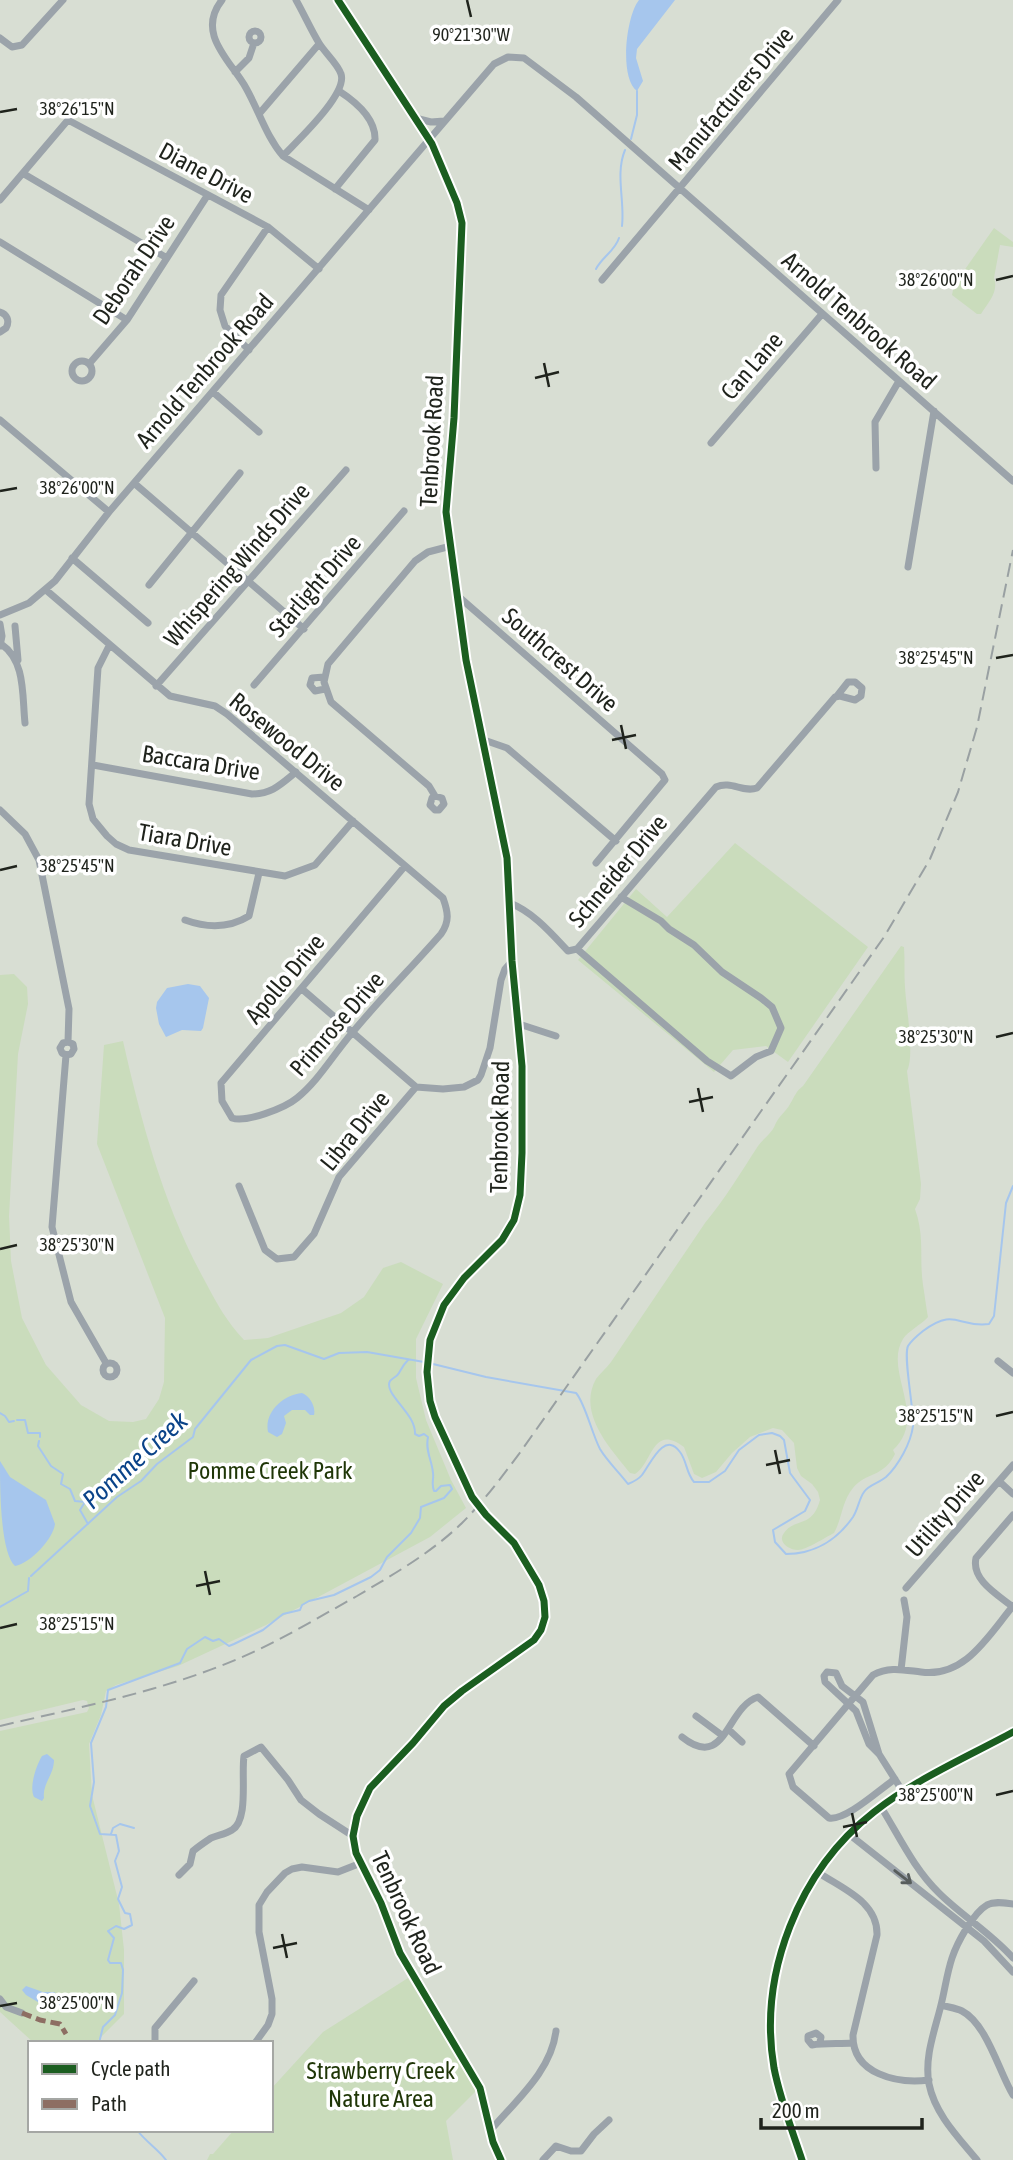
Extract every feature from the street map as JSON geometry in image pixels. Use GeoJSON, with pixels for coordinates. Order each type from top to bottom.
{"type":"FeatureCollection","features":[{"type":"Feature","properties":{"kind":"main road"},"geometry":{"type":"LineString","coordinates":[[802,2160],[774,2066],[772,2009],[781,1952],[793,1919],[819,1873],[850,1835],[881,1807],[903,1792],[1013,1732]]}},
{"type":"Feature","properties":{"kind":"street"},"geometry":{"type":"LineString","coordinates":[[0,38],[9,46],[17,47],[27,42],[63,0]]}},
{"type":"Feature","properties":{"kind":"street"},"geometry":{"type":"LineString","coordinates":[[222,0],[213,24],[219,52],[246,86],[273,144],[283,156],[369,211]]}},
{"type":"Feature","properties":{"kind":"street"},"geometry":{"type":"LineString","coordinates":[[283,156],[340,91],[341,73],[320,44],[296,0]]}},
{"type":"Feature","properties":{"kind":"street","name":"Tenbrook Road"},"geometry":{"type":"LineString","coordinates":[[338,0],[429,139],[457,203],[463,234],[454,418],[446,495],[466,660],[505,844],[519,1024],[523,1121],[521,1185],[517,1210],[504,1236],[460,1282],[441,1311],[427,1359],[430,1401],[474,1500],[514,1544],[533,1572],[544,1601],[544,1622],[534,1640],[450,1700],[379,1778],[360,1807],[353,1836],[361,1863],[383,1907],[404,1961],[478,2084],[485,2102],[490,2131],[501,2160]]}},
{"type":"Feature","properties":{"kind":"street","name":"Manufacturers Drive"},"geometry":{"type":"LineString","coordinates":[[602,280],[838,0]]}},
{"type":"Feature","properties":{"kind":"street"},"geometry":{"type":"LineString","coordinates":[[235,72],[249,58],[254,43]]}},
{"type":"Feature","properties":{"kind":"street"},"geometry":{"type":"LineString","coordinates":[[259,114],[320,44]]}},
{"type":"Feature","properties":{"kind":"street","name":"Arnold Tenbrook Road"},"geometry":{"type":"LineString","coordinates":[[0,615],[29,603],[46,590],[108,512],[444,121],[494,64],[507,57],[521,57],[533,63],[576,97],[1013,481]]}},
{"type":"Feature","properties":{"kind":"street"},"geometry":{"type":"LineString","coordinates":[[335,189],[375,141],[376,133],[364,112],[340,91]]}},
{"type":"Feature","properties":{"kind":"street"},"geometry":{"type":"LineString","coordinates":[[415,118],[444,121]]}},
{"type":"Feature","properties":{"kind":"street","name":"Diane Drive"},"geometry":{"type":"LineString","coordinates":[[24,174],[68,120],[268,227],[319,268]]}},
{"type":"Feature","properties":{"kind":"street"},"geometry":{"type":"LineString","coordinates":[[418,152],[428,149],[437,155]]}},
{"type":"Feature","properties":{"kind":"street"},"geometry":{"type":"LineString","coordinates":[[0,200],[24,174],[167,258]]}},
{"type":"Feature","properties":{"kind":"street","name":"Deborah Drive"},"geometry":{"type":"LineString","coordinates":[[89,364],[127,320],[206,196]]}},
{"type":"Feature","properties":{"kind":"street"},"geometry":{"type":"LineString","coordinates":[[249,350],[225,326],[220,310],[221,295],[268,227]]}},
{"type":"Feature","properties":{"kind":"street"},"geometry":{"type":"LineString","coordinates":[[0,242],[127,320]]}},
{"type":"Feature","properties":{"kind":"street"},"geometry":{"type":"LineString","coordinates":[[0,312],[6,315],[8,321],[6,328],[0,332]]}},
{"type":"Feature","properties":{"kind":"street","name":"Can Lane"},"geometry":{"type":"LineString","coordinates":[[711,443],[822,314]]}},
{"type":"Feature","properties":{"kind":"street"},"geometry":{"type":"LineString","coordinates":[[876,468],[875,422],[899,381]]}},
{"type":"Feature","properties":{"kind":"street"},"geometry":{"type":"LineString","coordinates":[[213,392],[259,432]]}},
{"type":"Feature","properties":{"kind":"street"},"geometry":{"type":"LineString","coordinates":[[908,566],[934,411]]}},
{"type":"Feature","properties":{"kind":"street"},"geometry":{"type":"LineString","coordinates":[[0,420],[108,512]]}},
{"type":"Feature","properties":{"kind":"street","name":"Whispering Winds Drive"},"geometry":{"type":"LineString","coordinates":[[156,686],[346,470]]}},
{"type":"Feature","properties":{"kind":"street"},"geometry":{"type":"LineString","coordinates":[[149,585],[240,473]]}},
{"type":"Feature","properties":{"kind":"street"},"geometry":{"type":"LineString","coordinates":[[134,482],[304,629]]}},
{"type":"Feature","properties":{"kind":"street","name":"Starlight Drive"},"geometry":{"type":"LineString","coordinates":[[254,685],[404,511]]}},
{"type":"Feature","properties":{"kind":"street"},"geometry":{"type":"LineString","coordinates":[[435,796],[429,786],[335,706],[325,689],[324,677],[332,657],[415,561],[428,552],[451,546]]}},
{"type":"Feature","properties":{"kind":"street"},"geometry":{"type":"LineString","coordinates":[[72,558],[148,624]]}},
{"type":"Feature","properties":{"kind":"street","name":"Rosewood Drive"},"geometry":{"type":"LineString","coordinates":[[46,590],[156,686],[170,696],[215,706],[296,772],[443,898],[448,912],[448,924]]}},
{"type":"Feature","properties":{"kind":"street","name":"Southcrest Drive"},"geometry":{"type":"LineString","coordinates":[[459,597],[662,774],[665,780],[615,841]]}},
{"type":"Feature","properties":{"kind":"street"},"geometry":{"type":"LineString","coordinates":[[0,624],[1,645],[11,652],[18,664]]}},
{"type":"Feature","properties":{"kind":"street"},"geometry":{"type":"LineString","coordinates":[[15,626],[24,723]]}},
{"type":"Feature","properties":{"kind":"street","name":"Tiara Drive"},"geometry":{"type":"LineString","coordinates":[[109,646],[98,668],[89,793],[90,812],[97,826],[116,844],[129,850],[285,876],[315,865],[353,821]]}},
{"type":"Feature","properties":{"kind":"street"},"geometry":{"type":"LineString","coordinates":[[324,677],[312,678],[310,685],[315,691],[325,689]]}},
{"type":"Feature","properties":{"kind":"street","name":"Schneider Drive"},"geometry":{"type":"LineString","coordinates":[[510,903],[521,908],[542,925],[568,950],[577,950],[716,787],[729,784],[747,790],[757,788],[837,696]]}},
{"type":"Feature","properties":{"kind":"street"},"geometry":{"type":"LineString","coordinates":[[484,740],[507,748],[615,841],[596,863]]}},
{"type":"Feature","properties":{"kind":"street","name":"Baccara Drive"},"geometry":{"type":"LineString","coordinates":[[93,765],[252,794],[266,794],[296,772]]}},
{"type":"Feature","properties":{"kind":"street"},"geometry":{"type":"LineString","coordinates":[[0,810],[25,834],[39,860],[69,1012],[68,1042],[63,1043],[60,1048],[66,1055],[51,1227],[71,1302],[106,1363]]}},
{"type":"Feature","properties":{"kind":"street","name":"Apollo Drive"},"geometry":{"type":"LineString","coordinates":[[236,1120],[226,1110],[220,1091],[221,1083],[405,866]]}},
{"type":"Feature","properties":{"kind":"street"},"geometry":{"type":"LineString","coordinates":[[185,920],[218,927],[249,916],[259,873]]}},
{"type":"Feature","properties":{"kind":"street"},"geometry":{"type":"LineString","coordinates":[[577,950],[707,1061],[732,1076],[756,1057],[771,1051],[781,1028],[772,1007],[722,972],[661,921],[621,897]]}},
{"type":"Feature","properties":{"kind":"street","name":"Primrose Drive"},"geometry":{"type":"LineString","coordinates":[[236,1120],[270,1111],[294,1100],[312,1084],[351,1033],[448,924]]}},
{"type":"Feature","properties":{"kind":"street"},"geometry":{"type":"LineString","coordinates":[[302,989],[416,1087],[464,1087],[478,1080],[490,1048],[501,980],[512,961]]}},
{"type":"Feature","properties":{"kind":"street"},"geometry":{"type":"LineString","coordinates":[[519,1024],[556,1036]]}},
{"type":"Feature","properties":{"kind":"street","name":"Libra Drive"},"geometry":{"type":"LineString","coordinates":[[239,1186],[265,1251],[277,1259],[294,1257],[314,1234],[339,1177],[416,1087]]}},
{"type":"Feature","properties":{"kind":"street"},"geometry":{"type":"LineString","coordinates":[[998,1361],[1013,1373]]}},
{"type":"Feature","properties":{"kind":"street","name":"Utility Drive"},"geometry":{"type":"LineString","coordinates":[[906,1588],[1013,1465]]}},
{"type":"Feature","properties":{"kind":"street"},"geometry":{"type":"LineString","coordinates":[[1000,1482],[1013,1494]]}},
{"type":"Feature","properties":{"kind":"street"},"geometry":{"type":"LineString","coordinates":[[895,1779],[845,1815],[834,1819],[829,1818],[793,1787],[789,1774],[873,1675],[886,1669],[941,1673],[961,1665],[1013,1607],[980,1578],[974,1565],[976,1558],[1013,1515]]}},
{"type":"Feature","properties":{"kind":"street"},"geometry":{"type":"LineString","coordinates":[[901,1670],[906,1617],[904,1600]]}},
{"type":"Feature","properties":{"kind":"street"},"geometry":{"type":"LineString","coordinates":[[879,1754],[863,1702],[842,1686],[836,1673],[825,1673],[825,1682],[856,1711],[864,1735],[903,1792]]}},
{"type":"Feature","properties":{"kind":"street"},"geometry":{"type":"LineString","coordinates":[[682,1737],[694,1746],[704,1749],[724,1735],[745,1705],[758,1698],[814,1746]]}},
{"type":"Feature","properties":{"kind":"street"},"geometry":{"type":"LineString","coordinates":[[696,1716],[724,1735],[743,1742]]}},
{"type":"Feature","properties":{"kind":"street"},"geometry":{"type":"LineString","coordinates":[[179,1875],[190,1864],[193,1851],[208,1840],[234,1830],[242,1817],[244,1804],[241,1774],[243,1756],[261,1747],[301,1800],[353,1836]]}},
{"type":"Feature","properties":{"kind":"street"},"geometry":{"type":"LineString","coordinates":[[881,1807],[931,1885],[992,1936],[1013,1958]]}},
{"type":"Feature","properties":{"kind":"street"},"geometry":{"type":"LineString","coordinates":[[850,1835],[968,1928],[1013,1972]]}},
{"type":"Feature","properties":{"kind":"street"},"geometry":{"type":"LineString","coordinates":[[256,2041],[272,2014],[272,2000],[259,1932],[259,1905],[267,1892],[292,1869],[302,1867],[338,1872],[361,1863]]}},
{"type":"Feature","properties":{"kind":"street"},"geometry":{"type":"LineString","coordinates":[[819,1873],[862,1901],[871,1910],[876,1922],[877,1936],[853,2043],[858,2058],[872,2071],[910,2081],[929,2080]]}},
{"type":"Feature","properties":{"kind":"street"},"geometry":{"type":"LineString","coordinates":[[977,2160],[943,2118],[931,2092],[929,2056],[952,1957],[968,1928],[989,1904],[1013,1904]]}},
{"type":"Feature","properties":{"kind":"street"},"geometry":{"type":"LineString","coordinates":[[155,2041],[155,2028],[194,1981]]}},
{"type":"Feature","properties":{"kind":"street"},"geometry":{"type":"LineString","coordinates":[[0,1999],[6,2007],[22,2013]]}},
{"type":"Feature","properties":{"kind":"street"},"geometry":{"type":"LineString","coordinates":[[941,2005],[962,2011],[985,2036],[1013,2095]]}},
{"type":"Feature","properties":{"kind":"street"},"geometry":{"type":"LineString","coordinates":[[490,2131],[540,2073],[550,2057],[556,2031]]}},
{"type":"Feature","properties":{"kind":"street"},"geometry":{"type":"LineString","coordinates":[[820,2042],[830,2045],[853,2043]]}},
{"type":"Feature","properties":{"kind":"street"},"geometry":{"type":"LineString","coordinates":[[543,2160],[556,2146],[581,2151],[609,2120]]}},
{"type":"Feature","properties":{"kind":"green space"},"geometry":{"type":"Polygon","coordinates":[[[994,228],[1013,242],[1013,247],[1000,245],[994,293],[981,314],[977,314],[952,295],[954,285],[994,228]]]}},
{"type":"Feature","properties":{"kind":"green space"},"geometry":{"type":"Polygon","coordinates":[[[735,843],[868,947],[788,1062],[766,1046],[733,1050],[714,1072],[578,960],[636,889],[667,917],[735,843]]]}},
{"type":"Feature","properties":{"kind":"green space"},"geometry":{"type":"Polygon","coordinates":[[[901,946],[904,947],[910,1043],[907,1071],[921,1184],[920,1199],[915,1209],[920,1229],[922,1275],[928,1317],[905,1336],[898,1352],[907,1423],[903,1437],[893,1450],[895,1454],[885,1467],[853,1488],[834,1533],[806,1548],[795,1550],[785,1545],[782,1536],[788,1528],[813,1515],[820,1500],[812,1484],[801,1476],[797,1468],[794,1443],[782,1430],[773,1428],[750,1437],[716,1472],[702,1478],[694,1474],[684,1447],[665,1440],[654,1447],[635,1474],[630,1473],[598,1429],[590,1405],[591,1392],[596,1379],[611,1362],[758,1146],[772,1131],[901,946]]]}},
{"type":"Feature","properties":{"kind":"green space","name":"Pomme Creek Park"},"geometry":{"type":"Polygon","coordinates":[[[14,974],[27,987],[28,1004],[18,1054],[9,1216],[11,1261],[22,1318],[46,1365],[81,1405],[109,1421],[133,1422],[146,1419],[159,1399],[164,1382],[165,1318],[97,1144],[104,1045],[123,1041],[156,1165],[178,1225],[214,1298],[227,1320],[244,1340],[268,1338],[341,1313],[364,1297],[383,1268],[401,1262],[443,1284],[416,1339],[416,1378],[426,1420],[466,1508],[430,1537],[266,1625],[178,1666],[116,1685],[106,1691],[101,1715],[89,1744],[92,1795],[119,1904],[124,1950],[124,2014],[97,2041],[32,2041],[0,2012],[0,1731],[87,1712],[89,1708],[87,1701],[83,1700],[0,1720],[0,975],[14,974]]]}},
{"type":"Feature","properties":{"kind":"green space","name":"Strawberry Creek Nature Area"},"geometry":{"type":"Polygon","coordinates":[[[408,1978],[476,2091],[446,2121],[453,2160],[207,2160],[232,2132],[273,2132],[273,2087],[323,2032],[408,1978]]]}},
{"type":"Feature","properties":{"kind":"water"},"geometry":{"type":"Polygon","coordinates":[[[639,0],[675,0],[637,49],[636,58],[643,81],[637,91],[628,74],[626,47],[634,8],[639,0]]]}},
{"type":"Feature","properties":{"kind":"water"},"geometry":{"type":"Polygon","coordinates":[[[188,984],[200,986],[209,998],[203,1028],[201,1031],[182,1030],[166,1037],[159,1024],[157,1002],[167,988],[188,984]]]}},
{"type":"Feature","properties":{"kind":"water"},"geometry":{"type":"Polygon","coordinates":[[[302,1393],[312,1402],[314,1415],[305,1410],[292,1410],[284,1416],[286,1423],[282,1434],[277,1437],[268,1432],[269,1418],[276,1406],[288,1397],[302,1393]]]}},
{"type":"Feature","properties":{"kind":"water"},"geometry":{"type":"Polygon","coordinates":[[[0,1461],[10,1477],[46,1500],[55,1524],[40,1550],[15,1566],[6,1547],[4,1533],[0,1461]]]}},
{"type":"Feature","properties":{"kind":"water"},"geometry":{"type":"Polygon","coordinates":[[[47,1754],[54,1760],[42,1801],[34,1797],[33,1782],[42,1756],[47,1754]]]}},
{"type":"Feature","properties":{"kind":"water"},"geometry":{"type":"Polygon","coordinates":[[[26,1986],[43,1992],[54,1992],[60,1997],[60,2006],[53,2011],[26,1995],[22,1990],[26,1986]]]}},
{"type":"Feature","properties":{"kind":"waterway"},"geometry":{"type":"LineString","coordinates":[[631,139],[637,115],[637,91]]}},
{"type":"Feature","properties":{"kind":"waterway"},"geometry":{"type":"LineString","coordinates":[[622,226],[620,178],[625,150]]}},
{"type":"Feature","properties":{"kind":"waterway"},"geometry":{"type":"LineString","coordinates":[[596,269],[615,247],[619,238]]}},
{"type":"Feature","properties":{"kind":"waterway","name":"Pomme Creek"},"geometry":{"type":"LineString","coordinates":[[429,1363],[486,1377],[576,1393],[600,1449],[628,1484],[640,1477],[658,1452],[668,1445],[674,1446],[680,1452],[694,1482],[709,1482],[725,1471],[739,1450],[759,1435],[772,1433],[780,1436],[784,1440],[790,1473],[810,1500],[805,1511],[773,1530],[775,1542],[786,1554],[806,1551],[832,1539],[847,1525],[866,1490],[886,1477],[895,1467],[910,1440],[913,1426],[907,1361],[909,1344],[923,1331],[943,1320],[989,1324],[994,1316],[1006,1203],[1013,1186]]}},
{"type":"Feature","properties":{"kind":"waterway","name":"Pomme Creek"},"geometry":{"type":"LineString","coordinates":[[31,1576],[117,1497],[141,1481],[157,1464],[193,1437],[195,1429],[251,1360],[277,1346],[285,1345],[324,1359],[339,1353],[367,1352],[424,1362]]}},
{"type":"Feature","properties":{"kind":"waterway"},"geometry":{"type":"LineString","coordinates":[[100,2041],[103,2027],[115,2015],[122,1993],[121,1963],[110,1963],[108,1960],[114,1938],[108,1931],[116,1926],[124,1929],[132,1925],[130,1914],[125,1913],[118,1899],[122,1887],[115,1861],[119,1851],[116,1835],[100,1834],[90,1806],[94,1782],[91,1743],[106,1707],[108,1690],[180,1663],[187,1649],[205,1637],[213,1641],[219,1639],[229,1646],[263,1630],[283,1614],[300,1610],[302,1605],[309,1601],[334,1595],[380,1570],[387,1557],[411,1533],[420,1518],[421,1507],[444,1498],[452,1489],[450,1485],[441,1486],[434,1491],[428,1437],[415,1434],[411,1419],[391,1392],[390,1381],[408,1360]]}},
{"type":"Feature","properties":{"kind":"waterway"},"geometry":{"type":"LineString","coordinates":[[0,1413],[9,1422],[14,1421]]}},
{"type":"Feature","properties":{"kind":"waterway"},"geometry":{"type":"LineString","coordinates":[[17,1420],[25,1420],[28,1433],[40,1433],[40,1437]]}},
{"type":"Feature","properties":{"kind":"waterway"},"geometry":{"type":"LineString","coordinates":[[39,1441],[38,1446],[51,1466],[63,1474],[61,1484],[70,1489],[75,1501],[85,1502],[80,1510],[88,1524]]}},
{"type":"Feature","properties":{"kind":"waterway","name":"Pomme Creek"},"geometry":{"type":"LineString","coordinates":[[0,1607],[28,1591],[29,1578]]}},
{"type":"Feature","properties":{"kind":"waterway"},"geometry":{"type":"LineString","coordinates":[[111,1834],[113,1828],[120,1824],[134,1828]]}},
{"type":"Feature","properties":{"kind":"waterway"},"geometry":{"type":"LineString","coordinates":[[139,2132],[166,2160]]}},
{"type":"Feature","properties":{"kind":"railway"},"geometry":{"type":"LineString","coordinates":[[0,1726],[152,1689],[211,1670],[255,1651],[357,1596],[412,1562],[450,1534],[477,1507],[519,1454],[884,937],[930,859],[958,792],[977,727],[1013,550]]}},
{"type":"Feature","properties":{"kind":"marked path"},"geometry":{"type":"LineString","coordinates":[[22,2013],[60,2024],[66,2034]]}},
{"type":"Feature","properties":{"kind":"cycle path"},"geometry":{"type":"LineString","coordinates":[[338,0],[432,144],[457,203],[462,223],[454,418],[446,512],[466,660],[507,858],[512,961],[522,1066],[522,1153],[520,1195],[514,1220],[502,1240],[464,1278],[444,1305],[430,1340],[427,1372],[430,1401],[435,1417],[472,1497],[514,1543],[539,1585],[545,1617],[534,1640],[444,1706],[370,1788],[357,1816],[353,1836],[356,1853],[381,1903],[400,1953],[480,2088],[493,2142],[501,2160]]}},
{"type":"Feature","properties":{"kind":"cycle path"},"geometry":{"type":"LineString","coordinates":[[802,2160],[774,2068],[771,2032],[772,1996],[779,1961],[790,1926],[805,1894],[824,1863],[874,1812],[924,1779],[1013,1732]]}}]}
